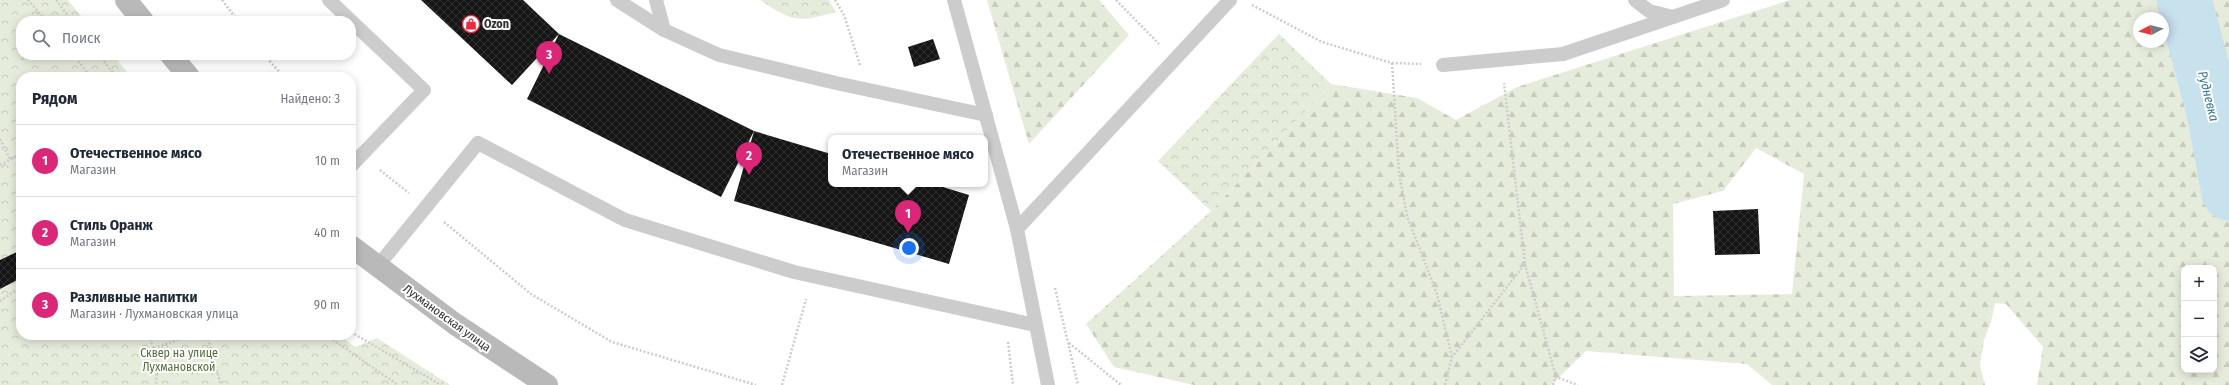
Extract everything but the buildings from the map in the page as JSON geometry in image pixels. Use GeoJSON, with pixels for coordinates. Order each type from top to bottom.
{"type":"FeatureCollection","features":[{"type":"Feature","properties":{"kind":"street"},"geometry":{"type":"LineString","coordinates":[[126,0],[139,16]]}},
{"type":"Feature","properties":{"kind":"street"},"geometry":{"type":"LineString","coordinates":[[175,60],[185,72]]}},
{"type":"Feature","properties":{"kind":"street","name":"Лухмановская улица"},"geometry":{"type":"LineString","coordinates":[[356,250],[455,324],[547,385]]}},
{"type":"Feature","properties":{"kind":"lane"},"geometry":{"type":"LineString","coordinates":[[329,0],[346,16]]}},
{"type":"Feature","properties":{"kind":"lane"},"geometry":{"type":"LineString","coordinates":[[617,0],[664,30],[719,55],[869,90],[986,115]]}},
{"type":"Feature","properties":{"kind":"lane"},"geometry":{"type":"LineString","coordinates":[[656,0],[664,30]]}},
{"type":"Feature","properties":{"kind":"lane"},"geometry":{"type":"LineString","coordinates":[[954,0],[1017,229],[1048,385]]}},
{"type":"Feature","properties":{"kind":"lane"},"geometry":{"type":"LineString","coordinates":[[1017,229],[1176,60],[1230,0]]}},
{"type":"Feature","properties":{"kind":"lane"},"geometry":{"type":"LineString","coordinates":[[1635,0],[1649,11],[1662,16],[1675,17]]}},
{"type":"Feature","properties":{"kind":"lane"},"geometry":{"type":"LineString","coordinates":[[1443,65],[1501,61],[1563,54],[1723,0]]}},
{"type":"Feature","properties":{"kind":"lane"},"geometry":{"type":"LineString","coordinates":[[356,26],[424,90],[356,161]]}},
{"type":"Feature","properties":{"kind":"lane"},"geometry":{"type":"LineString","coordinates":[[377,267],[478,143],[625,220],[812,276],[1035,325]]}},
{"type":"Feature","properties":{"kind":"path"},"geometry":{"type":"LineString","coordinates":[[28,0],[42,16]]}},
{"type":"Feature","properties":{"kind":"path"},"geometry":{"type":"LineString","coordinates":[[56,0],[68,16]]}},
{"type":"Feature","properties":{"kind":"path"},"geometry":{"type":"LineString","coordinates":[[222,0],[234,16]]}},
{"type":"Feature","properties":{"kind":"path"},"geometry":{"type":"LineString","coordinates":[[836,0],[844,15],[869,90]]}},
{"type":"Feature","properties":{"kind":"path"},"geometry":{"type":"LineString","coordinates":[[1116,0],[1176,60]]}},
{"type":"Feature","properties":{"kind":"path"},"geometry":{"type":"LineString","coordinates":[[1249,4],[1322,42],[1392,63],[1443,65]]}},
{"type":"Feature","properties":{"kind":"path"},"geometry":{"type":"LineString","coordinates":[[77,60],[87,72]]}},
{"type":"Feature","properties":{"kind":"path"},"geometry":{"type":"LineString","coordinates":[[103,60],[112,72]]}},
{"type":"Feature","properties":{"kind":"path"},"geometry":{"type":"LineString","coordinates":[[269,60],[279,72]]}},
{"type":"Feature","properties":{"kind":"path"},"geometry":{"type":"LineString","coordinates":[[1501,61],[1525,264],[1556,377],[1553,385]]}},
{"type":"Feature","properties":{"kind":"path"},"geometry":{"type":"LineString","coordinates":[[1392,63],[1399,173],[1407,216],[1437,294],[1452,357]]}},
{"type":"Feature","properties":{"kind":"path"},"geometry":{"type":"LineString","coordinates":[[0,138],[10,159]]}},
{"type":"Feature","properties":{"kind":"path"},"geometry":{"type":"LineString","coordinates":[[362,155],[426,206],[531,294],[612,342],[756,385]]}},
{"type":"Feature","properties":{"kind":"path"},"geometry":{"type":"LineString","coordinates":[[0,166],[16,156]]}},
{"type":"Feature","properties":{"kind":"path"},"geometry":{"type":"LineString","coordinates":[[1445,385],[1452,357],[1525,264]]}},
{"type":"Feature","properties":{"kind":"path"},"geometry":{"type":"LineString","coordinates":[[782,385],[812,276]]}},
{"type":"Feature","properties":{"kind":"path"},"geometry":{"type":"LineString","coordinates":[[1054,287],[1069,343],[1078,385]]}},
{"type":"Feature","properties":{"kind":"path"},"geometry":{"type":"LineString","coordinates":[[0,301],[16,290]]}},
{"type":"Feature","properties":{"kind":"path"},"geometry":{"type":"LineString","coordinates":[[1004,318],[1013,385]]}},
{"type":"Feature","properties":{"kind":"path"},"geometry":{"type":"LineString","coordinates":[[356,335],[441,385]]}},
{"type":"Feature","properties":{"kind":"path"},"geometry":{"type":"LineString","coordinates":[[150,340],[154,348],[158,373],[156,385]]}},
{"type":"Feature","properties":{"kind":"path"},"geometry":{"type":"LineString","coordinates":[[154,348],[177,340]]}},
{"type":"Feature","properties":{"kind":"path"},"geometry":{"type":"LineString","coordinates":[[208,340],[221,385]]}},
{"type":"Feature","properties":{"kind":"path"},"geometry":{"type":"LineString","coordinates":[[333,340],[398,385]]}},
{"type":"Feature","properties":{"kind":"path"},"geometry":{"type":"LineString","coordinates":[[1069,343],[1121,385]]}},
{"type":"Feature","properties":{"kind":"path"},"geometry":{"type":"LineString","coordinates":[[1556,377],[1578,385]]}},
{"type":"Feature","properties":{"kind":"green space","name":"Сквер на улице Лухмановской"},"geometry":{"type":"Polygon","coordinates":[[[0,0],[68,0],[81,16],[16,16],[16,60],[117,60],[127,72],[16,72],[16,340],[346,340],[355,347],[377,338],[450,385],[0,385],[0,0]]]}},
{"type":"Feature","properties":{"kind":"green space"},"geometry":{"type":"Polygon","coordinates":[[[760,0],[829,0],[836,12],[812,18],[796,18],[780,13],[760,0]]]}},
{"type":"Feature","properties":{"kind":"green space"},"geometry":{"type":"Polygon","coordinates":[[[987,0],[1099,0],[1129,35],[1029,144],[987,0]]]}},
{"type":"Feature","properties":{"kind":"green space"},"geometry":{"type":"Polygon","coordinates":[[[1790,0],[2157,0],[2162,12],[2133,12],[2133,48],[2169,48],[2169,27],[2179,50],[2175,0],[2229,0],[2229,385],[2037,385],[2043,347],[2006,304],[1995,303],[1991,322],[1984,340],[1980,365],[1985,385],[1772,385],[1747,364],[1586,351],[1551,385],[1194,385],[1114,367],[1086,324],[1211,211],[1331,84],[1417,98],[1456,120],[1517,87],[1790,0]],[[1756,148],[1723,191],[1673,204],[1674,296],[1792,294],[1804,174],[1756,148]]]}},
{"type":"Feature","properties":{"kind":"green space"},"geometry":{"type":"Polygon","coordinates":[[[1279,34],[1331,84],[1211,211],[1158,161],[1279,34]]]}},
{"type":"Feature","properties":{"kind":"waterway","name":"Рудневка"},"geometry":{"type":"LineString","coordinates":[[2184,0],[2214,112],[2229,193]]}},
{"type":"Feature","properties":{"kind":"place","name":"Ozon"},"geometry":{"type":"Point","coordinates":[471,24]}},
{"type":"Feature","properties":{"kind":"place","name":"Разливные напитки"},"geometry":{"type":"Point","coordinates":[549,74]}},
{"type":"Feature","properties":{"kind":"place","name":"Стиль Оранж"},"geometry":{"type":"Point","coordinates":[749,175]}},
{"type":"Feature","properties":{"kind":"place","name":"Отечественное мясо"},"geometry":{"type":"Point","coordinates":[908,233]}}]}
